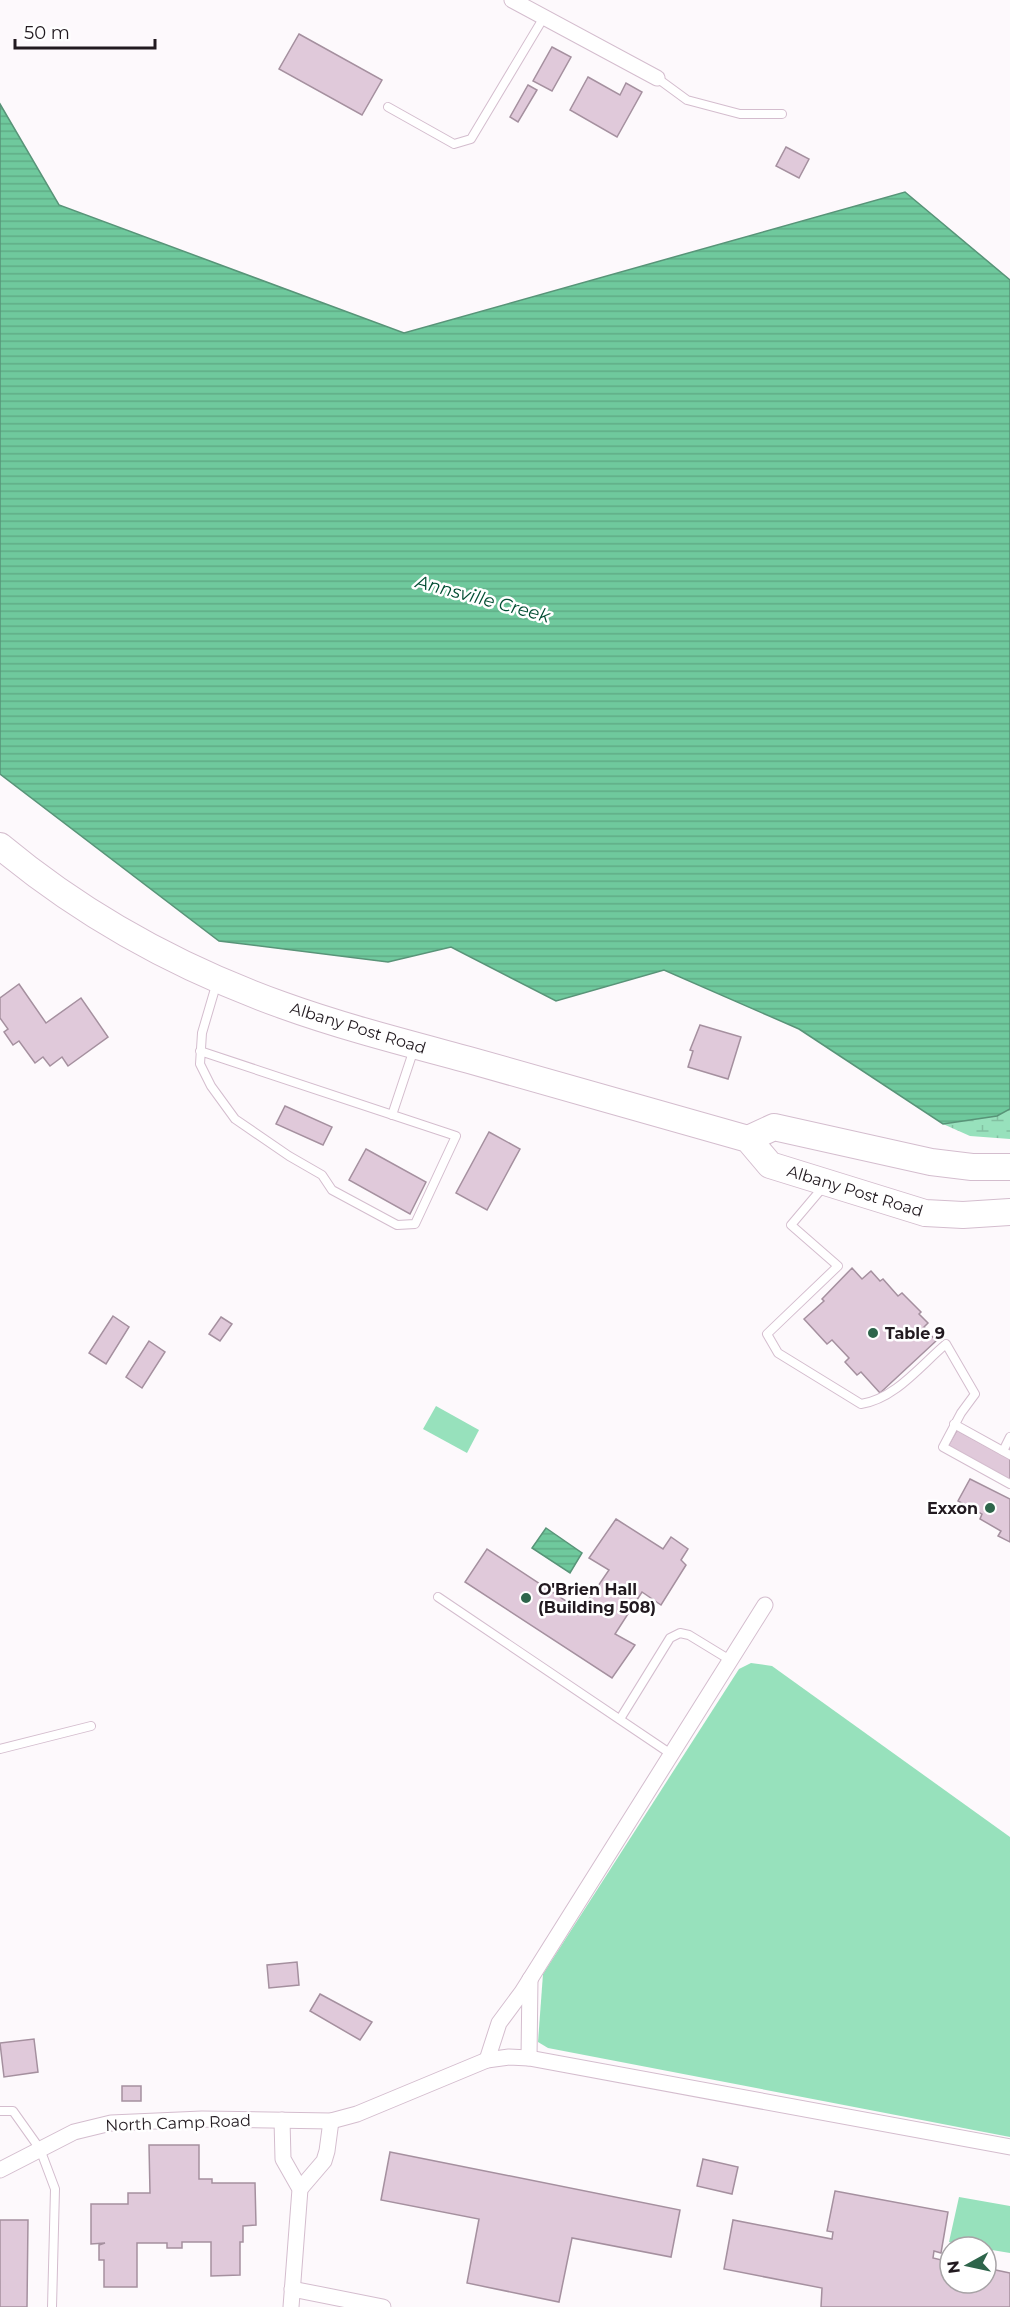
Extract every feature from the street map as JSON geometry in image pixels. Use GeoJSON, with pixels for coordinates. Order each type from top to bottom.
{"type":"FeatureCollection","features":[{"type":"Feature","properties":{"kind":"highway","name":"Albany Post Road"},"geometry":{"type":"LineString","coordinates":[[0,846],[54,888],[141,943],[218,980],[332,1022],[748,1139],[770,1166],[925,1213],[963,1215],[1010,1212]]}},
{"type":"Feature","properties":{"kind":"highway"},"geometry":{"type":"LineString","coordinates":[[748,1139],[774,1127],[891,1155],[932,1162],[972,1167],[1010,1167]]}},
{"type":"Feature","properties":{"kind":"street"},"geometry":{"type":"LineString","coordinates":[[512,0],[657,78]]}},
{"type":"Feature","properties":{"kind":"street"},"geometry":{"type":"LineString","coordinates":[[487,2060],[499,2023],[530,1979],[765,1605]]}},
{"type":"Feature","properties":{"kind":"street"},"geometry":{"type":"LineString","coordinates":[[530,1979],[530,2058]]}},
{"type":"Feature","properties":{"kind":"street","name":"North Camp Road"},"geometry":{"type":"LineString","coordinates":[[0,2170],[74,2132],[111,2123],[202,2119],[331,2121],[357,2114],[487,2060],[509,2057],[530,2058],[1010,2147]]}},
{"type":"Feature","properties":{"kind":"street"},"geometry":{"type":"LineString","coordinates":[[282,2120],[284,2159],[300,2189],[291,2307]]}},
{"type":"Feature","properties":{"kind":"street"},"geometry":{"type":"LineString","coordinates":[[300,2189],[324,2161],[331,2121]]}},
{"type":"Feature","properties":{"kind":"street"},"geometry":{"type":"LineString","coordinates":[[292,2289],[383,2307]]}},
{"type":"Feature","properties":{"kind":"lane"},"geometry":{"type":"LineString","coordinates":[[388,107],[454,144],[471,140],[544,17]]}},
{"type":"Feature","properties":{"kind":"lane"},"geometry":{"type":"LineString","coordinates":[[657,78],[687,100],[740,114],[782,114]]}},
{"type":"Feature","properties":{"kind":"lane"},"geometry":{"type":"LineString","coordinates":[[200,1051],[456,1136],[415,1224],[397,1225],[332,1190],[322,1175],[289,1156],[235,1119],[211,1086],[200,1064],[200,1051],[202,1033],[218,980]]}},
{"type":"Feature","properties":{"kind":"lane"},"geometry":{"type":"LineString","coordinates":[[392,1114],[415,1045]]}},
{"type":"Feature","properties":{"kind":"lane"},"geometry":{"type":"LineString","coordinates":[[827,1183],[791,1225],[838,1266],[767,1334],[778,1353],[861,1404],[877,1400],[890,1393],[946,1344],[975,1394],[954,1424],[943,1447],[1006,1481]]}},
{"type":"Feature","properties":{"kind":"lane"},"geometry":{"type":"LineString","coordinates":[[954,1424],[974,1437],[1007,1453],[1010,1437]]}},
{"type":"Feature","properties":{"kind":"lane"},"geometry":{"type":"LineString","coordinates":[[438,1597],[671,1754]]}},
{"type":"Feature","properties":{"kind":"lane"},"geometry":{"type":"LineString","coordinates":[[620,1719],[670,1638],[680,1633],[689,1635],[730,1660]]}},
{"type":"Feature","properties":{"kind":"lane"},"geometry":{"type":"LineString","coordinates":[[0,1749],[91,1726]]}},
{"type":"Feature","properties":{"kind":"lane"},"geometry":{"type":"LineString","coordinates":[[0,2111],[13,2111],[40,2149],[56,2189],[52,2307]]}},
{"type":"Feature","properties":{"kind":"green space"},"geometry":{"type":"Polygon","coordinates":[[[1010,1109],[1010,1139],[970,1136],[943,1124],[997,1116],[1010,1109]]]}},
{"type":"Feature","properties":{"kind":"green space"},"geometry":{"type":"Polygon","coordinates":[[[436,1406],[479,1430],[467,1453],[423,1429],[436,1406]]]}},
{"type":"Feature","properties":{"kind":"green space"},"geometry":{"type":"Polygon","coordinates":[[[751,1663],[772,1666],[1010,1837],[1010,2137],[548,2048],[538,2042],[543,1974],[739,1669],[751,1663]]]}},
{"type":"Feature","properties":{"kind":"green space"},"geometry":{"type":"Polygon","coordinates":[[[959,2197],[1010,2206],[1010,2253],[998,2251],[998,2235],[951,2235],[959,2197]]]}},
{"type":"Feature","properties":{"kind":"water","name":"Annsville Creek"},"geometry":{"type":"Polygon","coordinates":[[[0,104],[59,205],[404,333],[905,192],[1010,280],[1010,1109],[997,1116],[943,1124],[799,1029],[664,970],[556,1001],[451,947],[388,962],[219,941],[0,774],[0,104]]]}},
{"type":"Feature","properties":{"kind":"water"},"geometry":{"type":"Polygon","coordinates":[[[546,1528],[582,1553],[570,1573],[532,1548],[546,1528]]]}},
{"type":"Feature","properties":{"kind":"building"},"geometry":{"type":"Polygon","coordinates":[[[299,34],[382,80],[362,115],[279,69],[299,34]]]}},
{"type":"Feature","properties":{"kind":"building"},"geometry":{"type":"Polygon","coordinates":[[[552,47],[571,57],[552,91],[533,81],[552,47]]]}},
{"type":"Feature","properties":{"kind":"building"},"geometry":{"type":"Polygon","coordinates":[[[588,77],[620,95],[626,83],[642,92],[617,137],[570,110],[588,77]]]}},
{"type":"Feature","properties":{"kind":"building"},"geometry":{"type":"Polygon","coordinates":[[[528,85],[537,90],[518,122],[510,117],[528,85]]]}},
{"type":"Feature","properties":{"kind":"building"},"geometry":{"type":"Polygon","coordinates":[[[786,147],[809,159],[799,178],[776,166],[786,147]]]}},
{"type":"Feature","properties":{"kind":"building"},"geometry":{"type":"Polygon","coordinates":[[[19,984],[46,1023],[81,998],[108,1037],[68,1066],[62,1057],[50,1066],[43,1057],[35,1063],[19,1041],[13,1045],[4,1032],[8,1029],[0,1018],[0,998],[19,984]]]}},
{"type":"Feature","properties":{"kind":"building"},"geometry":{"type":"Polygon","coordinates":[[[700,1025],[741,1037],[728,1079],[688,1067],[693,1051],[690,1050],[700,1025]]]}},
{"type":"Feature","properties":{"kind":"building"},"geometry":{"type":"Polygon","coordinates":[[[285,1106],[332,1127],[323,1145],[276,1124],[285,1106]]]}},
{"type":"Feature","properties":{"kind":"building"},"geometry":{"type":"Polygon","coordinates":[[[489,1132],[520,1149],[487,1210],[456,1193],[489,1132]]]}},
{"type":"Feature","properties":{"kind":"building"},"geometry":{"type":"Polygon","coordinates":[[[366,1149],[426,1182],[410,1214],[349,1180],[366,1149]]]}},
{"type":"Feature","properties":{"kind":"building","name":"Table 9"},"geometry":{"type":"Polygon","coordinates":[[[852,1268],[862,1279],[871,1271],[880,1281],[883,1279],[898,1296],[902,1293],[921,1312],[919,1314],[928,1323],[924,1327],[936,1341],[880,1393],[861,1372],[857,1375],[845,1362],[849,1358],[832,1340],[827,1344],[804,1319],[824,1301],[822,1299],[852,1268]]]}},
{"type":"Feature","properties":{"kind":"building"},"geometry":{"type":"Polygon","coordinates":[[[113,1316],[129,1327],[106,1364],[89,1353],[113,1316]]]}},
{"type":"Feature","properties":{"kind":"building"},"geometry":{"type":"Polygon","coordinates":[[[221,1317],[232,1324],[220,1341],[209,1334],[221,1317]]]}},
{"type":"Feature","properties":{"kind":"building"},"geometry":{"type":"Polygon","coordinates":[[[149,1341],[165,1352],[142,1388],[126,1377],[149,1341]]]}},
{"type":"Feature","properties":{"kind":"building"},"geometry":{"type":"Polygon","coordinates":[[[957,1430],[1010,1459],[1010,1480],[948,1446],[957,1430]]]}},
{"type":"Feature","properties":{"kind":"building","name":"Exxon"},"geometry":{"type":"Polygon","coordinates":[[[970,1479],[1010,1499],[1010,1542],[998,1536],[1001,1531],[980,1519],[982,1514],[958,1501],[970,1479]]]}},
{"type":"Feature","properties":{"kind":"building","name":"O'Brien Hall (Building 508)"},"geometry":{"type":"Polygon","coordinates":[[[616,1519],[663,1549],[671,1537],[688,1549],[681,1560],[686,1565],[661,1605],[642,1592],[615,1634],[635,1645],[612,1678],[465,1582],[487,1549],[581,1611],[609,1570],[589,1558],[616,1519]]]}},
{"type":"Feature","properties":{"kind":"building"},"geometry":{"type":"Polygon","coordinates":[[[297,1962],[299,1985],[269,1988],[267,1965],[297,1962]]]}},
{"type":"Feature","properties":{"kind":"building"},"geometry":{"type":"Polygon","coordinates":[[[320,1994],[372,2022],[360,2040],[310,2011],[320,1994]]]}},
{"type":"Feature","properties":{"kind":"building"},"geometry":{"type":"Polygon","coordinates":[[[34,2039],[38,2072],[4,2077],[0,2043],[34,2039]]]}},
{"type":"Feature","properties":{"kind":"building"},"geometry":{"type":"Polygon","coordinates":[[[122,2086],[141,2086],[141,2101],[122,2101],[122,2086]]]}},
{"type":"Feature","properties":{"kind":"building"},"geometry":{"type":"Polygon","coordinates":[[[149,2145],[199,2145],[199,2179],[212,2179],[212,2183],[255,2183],[256,2225],[243,2226],[243,2242],[240,2242],[240,2275],[211,2276],[211,2242],[182,2242],[182,2248],[167,2248],[167,2243],[137,2243],[137,2287],[104,2287],[104,2260],[99,2260],[99,2245],[105,2243],[91,2244],[91,2204],[128,2204],[128,2193],[150,2193],[149,2145]]]}},
{"type":"Feature","properties":{"kind":"building"},"geometry":{"type":"Polygon","coordinates":[[[390,2152],[680,2210],[671,2257],[572,2238],[559,2302],[467,2283],[479,2219],[381,2200],[390,2152]]]}},
{"type":"Feature","properties":{"kind":"building"},"geometry":{"type":"Polygon","coordinates":[[[703,2159],[738,2167],[732,2194],[697,2186],[703,2159]]]}},
{"type":"Feature","properties":{"kind":"building"},"geometry":{"type":"Polygon","coordinates":[[[835,2191],[948,2212],[944,2235],[938,2235],[938,2252],[934,2251],[933,2258],[938,2259],[938,2295],[998,2295],[998,2270],[1010,2273],[1010,2307],[821,2307],[822,2288],[724,2269],[733,2220],[832,2239],[833,2232],[827,2231],[835,2191]]]}},
{"type":"Feature","properties":{"kind":"building"},"geometry":{"type":"Polygon","coordinates":[[[0,2220],[28,2220],[27,2307],[0,2307],[0,2220]]]}},
{"type":"Feature","properties":{"kind":"place","name":"Table 9"},"geometry":{"type":"Point","coordinates":[873,1333]}},
{"type":"Feature","properties":{"kind":"place","name":"Exxon"},"geometry":{"type":"Point","coordinates":[990,1508]}},
{"type":"Feature","properties":{"kind":"place","name":"O'Brien Hall (Building 508)"},"geometry":{"type":"Point","coordinates":[526,1598]}}]}
